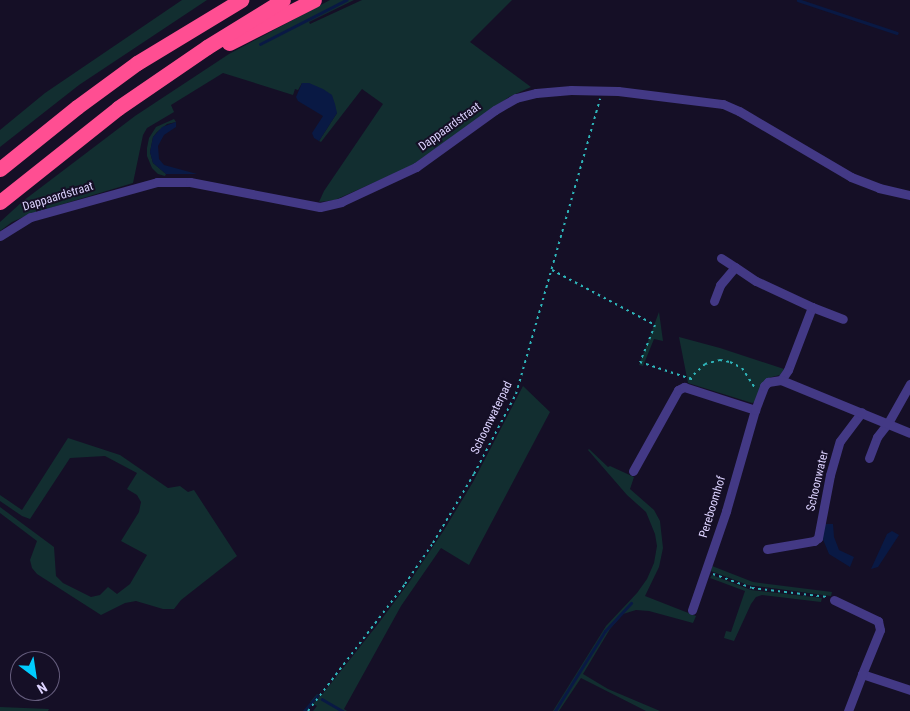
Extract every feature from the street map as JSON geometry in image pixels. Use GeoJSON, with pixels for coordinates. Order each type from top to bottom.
{"type":"FeatureCollection","features":[{"type":"Feature","properties":{"kind":"highway"},"geometry":{"type":"LineString","coordinates":[[0,169],[77,107],[138,63],[241,0]]}},
{"type":"Feature","properties":{"kind":"highway"},"geometry":{"type":"LineString","coordinates":[[0,202],[118,108],[283,0]]}},
{"type":"Feature","properties":{"kind":"highway"},"geometry":{"type":"LineString","coordinates":[[178,67],[314,0]]}},
{"type":"Feature","properties":{"kind":"street","name":"Dappaardstraat"},"geometry":{"type":"LineString","coordinates":[[0,236],[6,230],[31,217],[157,182],[190,182],[320,207],[341,202],[416,166],[495,110],[516,98],[536,93],[602,90],[723,104],[739,111],[851,177],[879,188],[910,195]]}},
{"type":"Feature","properties":{"kind":"street"},"geometry":{"type":"LineString","coordinates":[[721,258],[756,281],[843,319]]}},
{"type":"Feature","properties":{"kind":"street"},"geometry":{"type":"LineString","coordinates":[[714,300],[720,285],[735,267]]}},
{"type":"Feature","properties":{"kind":"street"},"geometry":{"type":"LineString","coordinates":[[812,307],[788,370],[781,380],[910,432]]}},
{"type":"Feature","properties":{"kind":"street","name":"Pereboomhof"},"geometry":{"type":"LineString","coordinates":[[692,610],[706,572],[764,386],[772,380],[781,380]]}},
{"type":"Feature","properties":{"kind":"street"},"geometry":{"type":"LineString","coordinates":[[869,458],[877,437],[888,423],[910,384]]}},
{"type":"Feature","properties":{"kind":"street"},"geometry":{"type":"LineString","coordinates":[[633,472],[678,390],[684,387],[755,410]]}},
{"type":"Feature","properties":{"kind":"street","name":"Schoonwater"},"geometry":{"type":"LineString","coordinates":[[766,549],[814,541],[818,538],[830,475],[840,441],[862,412]]}},
{"type":"Feature","properties":{"kind":"street"},"geometry":{"type":"LineString","coordinates":[[834,600],[878,621],[880,630],[848,711]]}},
{"type":"Feature","properties":{"kind":"street"},"geometry":{"type":"LineString","coordinates":[[862,674],[910,690]]}},
{"type":"Feature","properties":{"kind":"path","name":"Schoonwaterpad"},"geometry":{"type":"LineString","coordinates":[[308,711],[405,584],[433,543],[474,474],[516,394],[602,90]]}},
{"type":"Feature","properties":{"kind":"path"},"geometry":{"type":"LineString","coordinates":[[552,270],[655,325],[640,362],[698,382]]}},
{"type":"Feature","properties":{"kind":"path"},"geometry":{"type":"LineString","coordinates":[[689,379],[713,361],[730,362],[746,374],[755,388],[753,394]]}},
{"type":"Feature","properties":{"kind":"path"},"geometry":{"type":"LineString","coordinates":[[706,572],[752,588],[823,596],[834,600]]}},
{"type":"Feature","properties":{"kind":"green space"},"geometry":{"type":"Polygon","coordinates":[[[182,0],[207,0],[79,85],[0,147],[0,130],[45,93],[182,0]]]}},
{"type":"Feature","properties":{"kind":"green space"},"geometry":{"type":"Polygon","coordinates":[[[330,0],[354,0],[309,22],[310,24],[362,0],[512,0],[470,42],[531,87],[509,97],[411,166],[335,200],[319,202],[324,191],[383,104],[362,89],[321,142],[319,141],[337,113],[302,83],[298,90],[295,89],[293,95],[223,73],[171,105],[174,112],[147,128],[143,135],[133,183],[30,214],[12,222],[0,231],[0,222],[23,201],[135,116],[229,54],[330,0]]]}},
{"type":"Feature","properties":{"kind":"green space"},"geometry":{"type":"Polygon","coordinates":[[[174,119],[176,122],[167,124],[153,137],[150,152],[153,163],[166,174],[165,176],[158,174],[152,168],[147,156],[147,148],[149,138],[156,127],[174,119]]]}},
{"type":"Feature","properties":{"kind":"green space"},"geometry":{"type":"Polygon","coordinates":[[[659,312],[663,341],[654,339],[643,366],[639,365],[659,312]]]}},
{"type":"Feature","properties":{"kind":"green space"},"geometry":{"type":"Polygon","coordinates":[[[679,337],[784,369],[780,375],[768,378],[755,402],[752,403],[688,383],[679,337]]]}},
{"type":"Feature","properties":{"kind":"green space"},"geometry":{"type":"Polygon","coordinates":[[[523,386],[550,412],[469,565],[441,548],[401,606],[344,709],[347,711],[313,711],[317,706],[310,702],[317,694],[321,696],[378,624],[444,530],[473,482],[523,386]]]}},
{"type":"Feature","properties":{"kind":"green space"},"geometry":{"type":"Polygon","coordinates":[[[68,438],[120,455],[168,488],[180,486],[188,492],[194,490],[237,556],[181,600],[174,609],[163,609],[136,601],[125,603],[101,615],[37,574],[32,568],[30,560],[37,541],[0,513],[0,507],[54,547],[56,576],[63,583],[91,597],[100,595],[108,587],[117,594],[130,584],[147,555],[121,541],[139,512],[141,502],[137,495],[127,489],[137,473],[105,456],[70,458],[30,519],[22,516],[0,501],[0,495],[22,510],[68,438]]]}},
{"type":"Feature","properties":{"kind":"green space"},"geometry":{"type":"Polygon","coordinates":[[[589,449],[608,467],[610,466],[634,477],[630,489],[654,510],[660,521],[663,548],[659,567],[645,596],[696,616],[693,623],[649,611],[636,610],[623,614],[610,629],[583,674],[608,689],[660,711],[646,711],[581,678],[559,711],[553,711],[606,626],[637,593],[647,579],[654,563],[657,546],[655,534],[646,512],[627,495],[589,449]]]}},
{"type":"Feature","properties":{"kind":"green space"},"geometry":{"type":"Polygon","coordinates":[[[712,566],[753,582],[832,592],[831,596],[748,585],[711,571],[712,566]]]}},
{"type":"Feature","properties":{"kind":"green space"},"geometry":{"type":"Polygon","coordinates":[[[712,575],[751,590],[822,598],[821,602],[762,595],[756,597],[734,641],[724,638],[726,631],[731,632],[745,591],[710,578],[712,575]]]}},
{"type":"Feature","properties":{"kind":"green space"},"geometry":{"type":"Polygon","coordinates":[[[0,707],[49,709],[48,711],[0,711],[0,707]]]}},
{"type":"Feature","properties":{"kind":"water"},"geometry":{"type":"Polygon","coordinates":[[[302,83],[309,83],[323,89],[332,95],[335,104],[337,113],[319,141],[314,138],[312,133],[323,116],[298,101],[296,97],[302,83]]]}},
{"type":"Feature","properties":{"kind":"water"},"geometry":{"type":"Polygon","coordinates":[[[176,122],[176,127],[164,135],[158,146],[159,159],[164,165],[197,174],[166,174],[153,163],[150,152],[153,137],[162,127],[176,122]]]}},
{"type":"Feature","properties":{"kind":"water"},"geometry":{"type":"Polygon","coordinates":[[[823,524],[833,524],[834,537],[839,550],[854,557],[850,567],[829,554],[822,537],[823,524]]]}},
{"type":"Feature","properties":{"kind":"water"},"geometry":{"type":"Polygon","coordinates":[[[892,531],[899,535],[878,567],[871,569],[887,534],[892,531]]]}},
{"type":"Feature","properties":{"kind":"waterway"},"geometry":{"type":"LineString","coordinates":[[260,44],[346,0]]}},
{"type":"Feature","properties":{"kind":"waterway"},"geometry":{"type":"LineString","coordinates":[[798,0],[897,33]]}},
{"type":"Feature","properties":{"kind":"waterway"},"geometry":{"type":"LineString","coordinates":[[555,711],[605,631],[631,603]]}},
{"type":"Feature","properties":{"kind":"waterway"},"geometry":{"type":"LineString","coordinates":[[304,711],[317,696]]}},
{"type":"Feature","properties":{"kind":"waterway"},"geometry":{"type":"LineString","coordinates":[[322,699],[343,711]]}}]}
